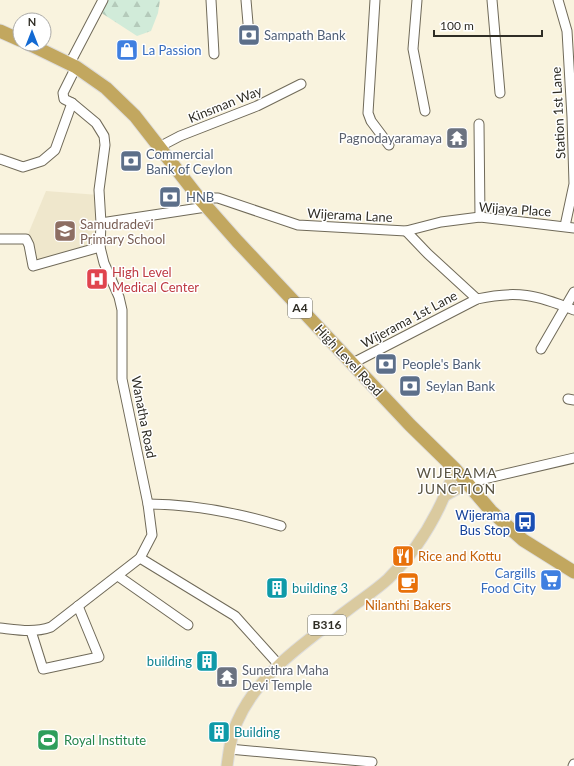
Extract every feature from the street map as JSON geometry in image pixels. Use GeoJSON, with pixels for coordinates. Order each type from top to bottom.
{"type":"FeatureCollection","features":[{"type":"Feature","properties":{"kind":"highway"},"geometry":{"type":"LineString","coordinates":[[0,31],[12,36]]}},
{"type":"Feature","properties":{"kind":"highway","name":"High Level Road"},"geometry":{"type":"LineString","coordinates":[[46,52],[73,65],[116,98],[135,116],[202,202],[354,363],[410,425],[455,469],[491,511],[514,533],[574,572]]}},
{"type":"Feature","properties":{"kind":"main road","name":"B316"},"geometry":{"type":"LineString","coordinates":[[227,766],[229,749],[236,723],[247,702],[278,665],[325,626],[387,580],[412,553],[446,495],[455,469]]}},
{"type":"Feature","properties":{"kind":"main road","name":"B316"},"geometry":{"type":"LineString","coordinates":[[446,495],[467,483]]}},
{"type":"Feature","properties":{"kind":"street"},"geometry":{"type":"LineString","coordinates":[[73,65],[103,0]]}},
{"type":"Feature","properties":{"kind":"street"},"geometry":{"type":"LineString","coordinates":[[211,0],[214,54]]}},
{"type":"Feature","properties":{"kind":"street"},"geometry":{"type":"LineString","coordinates":[[246,0],[249,35]]}},
{"type":"Feature","properties":{"kind":"street"},"geometry":{"type":"LineString","coordinates":[[375,0],[368,113],[371,121],[388,145]]}},
{"type":"Feature","properties":{"kind":"street"},"geometry":{"type":"LineString","coordinates":[[416,0],[413,49],[425,111]]}},
{"type":"Feature","properties":{"kind":"street"},"geometry":{"type":"LineString","coordinates":[[492,0],[500,93]]}},
{"type":"Feature","properties":{"kind":"street","name":"Station 1st Lane"},"geometry":{"type":"LineString","coordinates":[[558,0],[567,31],[572,117],[574,184],[569,227]]}},
{"type":"Feature","properties":{"kind":"street","name":"Wanatha Road"},"geometry":{"type":"LineString","coordinates":[[0,628],[31,632],[40,631],[51,627],[140,558],[152,535],[148,504],[122,379],[122,310],[119,297],[104,264],[100,247],[101,223],[98,190],[105,145],[104,136],[96,122],[72,103],[64,99],[63,93],[73,65]]}},
{"type":"Feature","properties":{"kind":"street","name":"Kinsman Way"},"geometry":{"type":"LineString","coordinates":[[159,147],[180,136],[257,106],[301,84]]}},
{"type":"Feature","properties":{"kind":"street"},"geometry":{"type":"LineString","coordinates":[[0,159],[23,167],[42,161],[55,150],[72,103]]}},
{"type":"Feature","properties":{"kind":"street"},"geometry":{"type":"LineString","coordinates":[[479,124],[480,217]]}},
{"type":"Feature","properties":{"kind":"street","name":"Wijerama Lane"},"geometry":{"type":"LineString","coordinates":[[101,223],[218,198],[298,225],[406,231],[428,254],[477,299]]}},
{"type":"Feature","properties":{"kind":"street","name":"Wijaya Place"},"geometry":{"type":"LineString","coordinates":[[406,231],[441,222],[480,217],[569,227]]}},
{"type":"Feature","properties":{"kind":"street"},"geometry":{"type":"LineString","coordinates":[[0,239],[26,239],[29,245],[33,266],[100,247]]}},
{"type":"Feature","properties":{"kind":"street"},"geometry":{"type":"LineString","coordinates":[[541,349],[570,309],[574,292]]}},
{"type":"Feature","properties":{"kind":"street","name":"Wijerama 1st Lane"},"geometry":{"type":"LineString","coordinates":[[354,363],[477,299],[497,294],[516,293],[538,296],[570,309]]}},
{"type":"Feature","properties":{"kind":"street"},"geometry":{"type":"LineString","coordinates":[[467,483],[574,458]]}},
{"type":"Feature","properties":{"kind":"street"},"geometry":{"type":"LineString","coordinates":[[148,504],[166,504],[246,516],[281,526]]}},
{"type":"Feature","properties":{"kind":"street"},"geometry":{"type":"LineString","coordinates":[[140,558],[235,616],[278,665]]}},
{"type":"Feature","properties":{"kind":"street"},"geometry":{"type":"LineString","coordinates":[[118,576],[188,625]]}},
{"type":"Feature","properties":{"kind":"street"},"geometry":{"type":"LineString","coordinates":[[31,632],[43,669],[99,657],[78,606]]}},
{"type":"Feature","properties":{"kind":"street"},"geometry":{"type":"LineString","coordinates":[[229,749],[372,762]]}},
{"type":"Feature","properties":{"kind":"shaded area","name":"Samudradevi Primary School"},"geometry":{"type":"Polygon","coordinates":[[[46,191],[99,195],[100,244],[31,262],[26,239],[46,191]]]}},
{"type":"Feature","properties":{"kind":"green space"},"geometry":{"type":"Polygon","coordinates":[[[106,0],[160,0],[158,13],[151,31],[137,36],[100,12],[106,0]]]}},
{"type":"Feature","properties":{"kind":"place","name":"Sampath Bank"},"geometry":{"type":"Point","coordinates":[249,35]}},
{"type":"Feature","properties":{"kind":"place","name":"La Passion"},"geometry":{"type":"Point","coordinates":[127,50]}},
{"type":"Feature","properties":{"kind":"place","name":"Pagnodayaramaya"},"geometry":{"type":"Point","coordinates":[457,138]}},
{"type":"Feature","properties":{"kind":"place","name":"Commercial Bank of Ceylon"},"geometry":{"type":"Point","coordinates":[131,161]}},
{"type":"Feature","properties":{"kind":"place","name":"HNB"},"geometry":{"type":"Point","coordinates":[170,197]}},
{"type":"Feature","properties":{"kind":"place","name":"Samudradevi Primary School"},"geometry":{"type":"Point","coordinates":[65,231]}},
{"type":"Feature","properties":{"kind":"place","name":"High Level Medical Center"},"geometry":{"type":"Point","coordinates":[97,279]}},
{"type":"Feature","properties":{"kind":"place","name":"People's Bank"},"geometry":{"type":"Point","coordinates":[386,364]}},
{"type":"Feature","properties":{"kind":"place","name":"Seylan Bank"},"geometry":{"type":"Point","coordinates":[410,386]}},
{"type":"Feature","properties":{"kind":"place","name":"Wijerama Bus Stop"},"geometry":{"type":"Point","coordinates":[525,522]}},
{"type":"Feature","properties":{"kind":"place","name":"Rice and Kottu"},"geometry":{"type":"Point","coordinates":[403,556]}},
{"type":"Feature","properties":{"kind":"place","name":"Cargills Food City"},"geometry":{"type":"Point","coordinates":[551,580]}},
{"type":"Feature","properties":{"kind":"place","name":"Nilanthi Bakers"},"geometry":{"type":"Point","coordinates":[408,583]}},
{"type":"Feature","properties":{"kind":"place","name":"building 3"},"geometry":{"type":"Point","coordinates":[277,588]}},
{"type":"Feature","properties":{"kind":"place","name":"building"},"geometry":{"type":"Point","coordinates":[207,661]}},
{"type":"Feature","properties":{"kind":"place","name":"Sunethra Maha Devi Temple"},"geometry":{"type":"Point","coordinates":[227,677]}},
{"type":"Feature","properties":{"kind":"place","name":"Building"},"geometry":{"type":"Point","coordinates":[219,732]}},
{"type":"Feature","properties":{"kind":"place","name":"Royal Institute"},"geometry":{"type":"Point","coordinates":[48,740]}},
{"type":"Feature","properties":{"kind":"district","name":"WIJERAMA JUNCTION"},"geometry":{"type":"Point","coordinates":[457,482]}}]}
